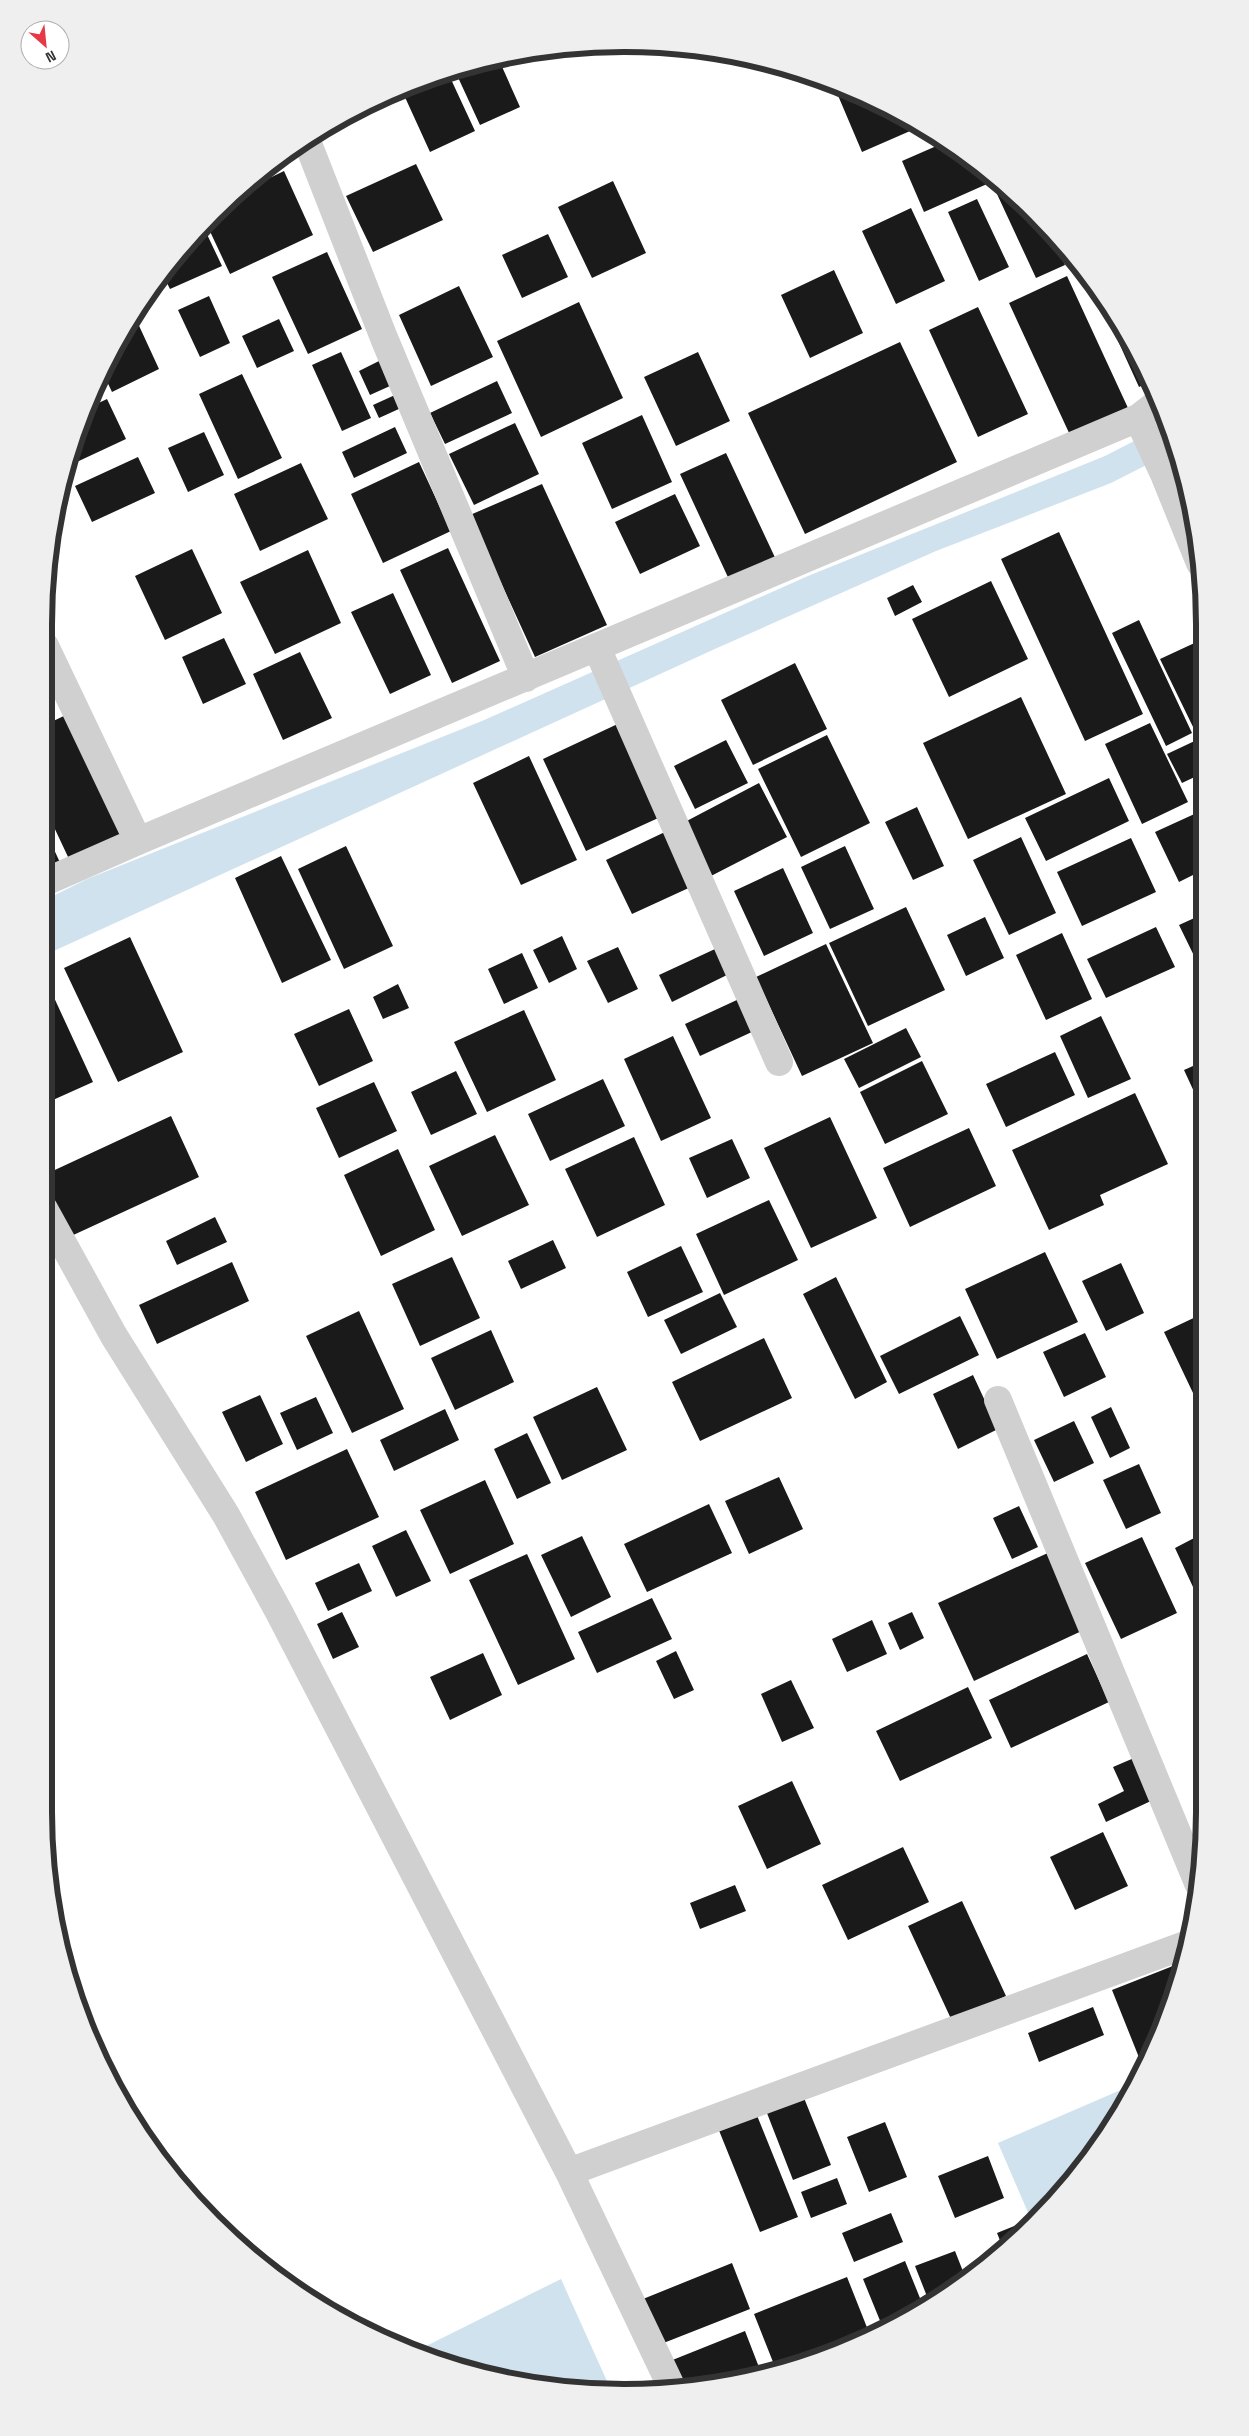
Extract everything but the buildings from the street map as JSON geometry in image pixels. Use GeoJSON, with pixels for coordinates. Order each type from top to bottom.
{"type":"FeatureCollection","features":[{"type":"Feature","properties":{"kind":"street"},"geometry":{"type":"LineString","coordinates":[[310,147],[384,338],[526,678]]}},
{"type":"Feature","properties":{"kind":"street"},"geometry":{"type":"LineString","coordinates":[[52,879],[1138,418],[1153,406]]}},
{"type":"Feature","properties":{"kind":"street"},"geometry":{"type":"LineString","coordinates":[[1138,418],[1164,474],[1190,539]]}},
{"type":"Feature","properties":{"kind":"street"},"geometry":{"type":"LineString","coordinates":[[597,648],[780,1062]]}},
{"type":"Feature","properties":{"kind":"street"},"geometry":{"type":"LineString","coordinates":[[52,661],[138,841]]}},
{"type":"Feature","properties":{"kind":"street"},"geometry":{"type":"LineString","coordinates":[[52,1224],[114,1336],[226,1515],[280,1612],[570,2172],[669,2381]]}},
{"type":"Feature","properties":{"kind":"street"},"geometry":{"type":"LineString","coordinates":[[998,1400],[1193,1871]]}},
{"type":"Feature","properties":{"kind":"street"},"geometry":{"type":"LineString","coordinates":[[570,2172],[1180,1947]]}},
{"type":"Feature","properties":{"kind":"water"},"geometry":{"type":"Polygon","coordinates":[[[1161,427],[1170,453],[1111,483],[936,551],[717,648],[52,952],[52,896],[87,879],[482,721],[808,576],[1105,456],[1161,427]]]}},
{"type":"Feature","properties":{"kind":"water"},"geometry":{"type":"Polygon","coordinates":[[[1123,2089],[1124,2091],[1078,2160],[1055,2189],[1029,2216],[998,2143],[1123,2089]]]}},
{"type":"Feature","properties":{"kind":"water"},"geometry":{"type":"Polygon","coordinates":[[[561,2279],[608,2383],[550,2379],[513,2373],[476,2364],[424,2347],[561,2279]]]}}]}
